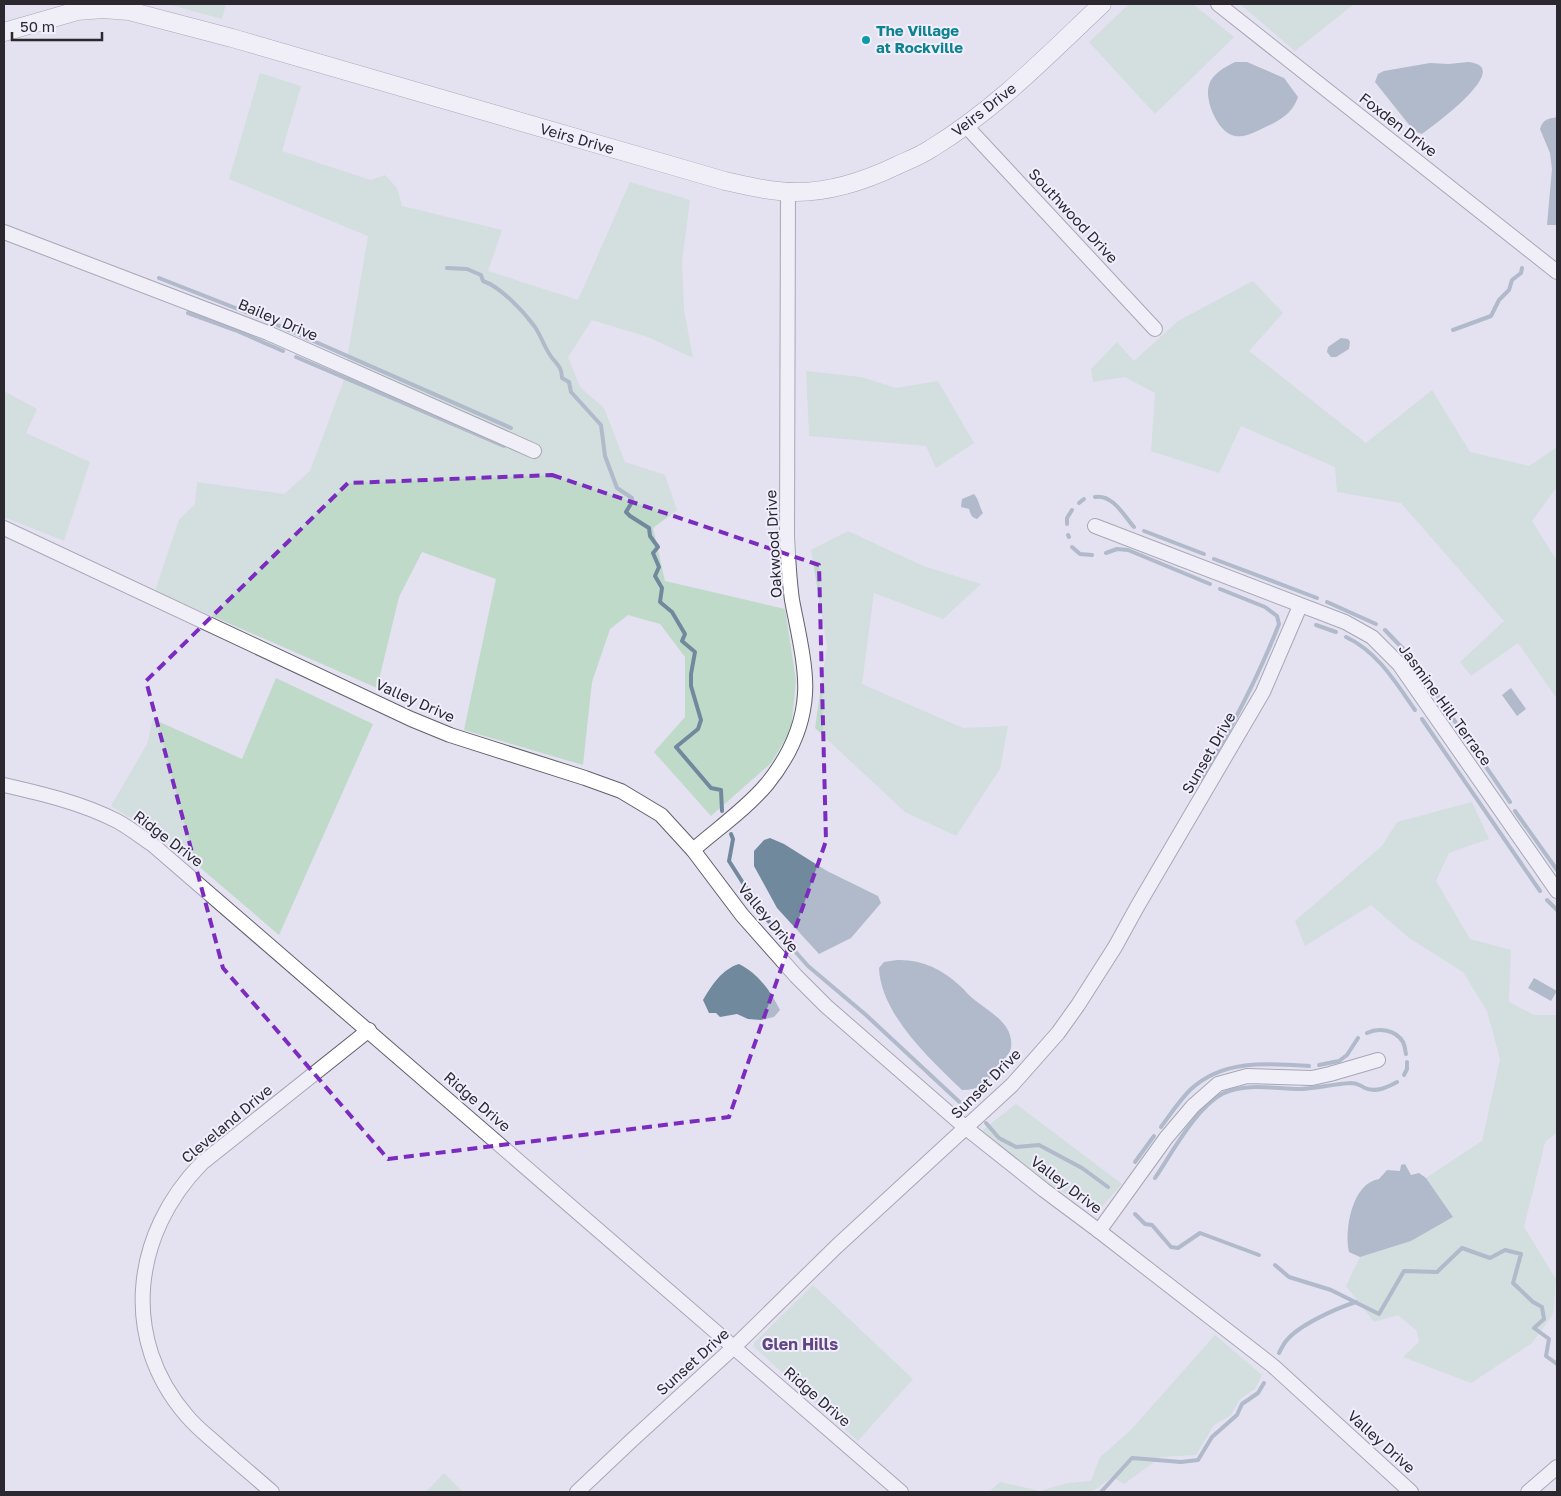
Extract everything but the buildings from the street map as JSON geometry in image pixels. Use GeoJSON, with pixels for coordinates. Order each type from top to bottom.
{"type":"FeatureCollection","features":[{"type":"Feature","properties":{"kind":"street","name":"Veirs Drive"},"geometry":{"type":"LineString","coordinates":[[4,32],[77,11],[103,9],[129,11],[232,38],[725,181],[788,192],[823,190],[848,185],[878,175],[930,150],[966,126],[1024,78],[1102,4]]}},
{"type":"Feature","properties":{"kind":"street","name":"Foxden Drive"},"geometry":{"type":"LineString","coordinates":[[1218,4],[1557,272]]}},
{"type":"Feature","properties":{"kind":"street","name":"Southwood Drive"},"geometry":{"type":"LineString","coordinates":[[966,126],[1155,329]]}},
{"type":"Feature","properties":{"kind":"street","name":"Oakwood Drive"},"geometry":{"type":"LineString","coordinates":[[693,850],[755,796],[784,761],[796,736],[805,694],[789,573],[787,535],[788,192]]}},
{"type":"Feature","properties":{"kind":"street","name":"Bailey Drive"},"geometry":{"type":"LineString","coordinates":[[4,232],[268,333],[534,451]]}},
{"type":"Feature","properties":{"kind":"street","name":"Jasmine Hill Terrace"},"geometry":{"type":"LineString","coordinates":[[1095,526],[1345,622],[1372,637],[1394,659],[1557,891]]}},
{"type":"Feature","properties":{"kind":"street","name":"Valley Drive"},"geometry":{"type":"LineString","coordinates":[[4,528],[412,719],[450,735],[626,793],[661,815],[693,850],[742,915],[796,976],[826,1006],[966,1128],[1272,1366],[1412,1492]]}},
{"type":"Feature","properties":{"kind":"street","name":"Sunset Drive"},"geometry":{"type":"LineString","coordinates":[[577,1492],[734,1347],[837,1246],[1012,1085],[1058,1033],[1115,947],[1263,692],[1300,606]]}},
{"type":"Feature","properties":{"kind":"street","name":"Ridge Drive"},"geometry":{"type":"LineString","coordinates":[[4,785],[42,794],[90,809],[136,833],[174,861],[901,1492]]}},
{"type":"Feature","properties":{"kind":"street","name":"Cleveland Drive"},"geometry":{"type":"LineString","coordinates":[[272,1492],[196,1426],[175,1401],[165,1384],[153,1357],[146,1330],[143,1298],[147,1257],[152,1240],[172,1199],[190,1175],[202,1163],[368,1030]]}},
{"type":"Feature","properties":{"kind":"street"},"geometry":{"type":"LineString","coordinates":[[1099,1231],[1166,1138],[1193,1106],[1218,1084],[1247,1076],[1312,1078],[1378,1060]]}},
{"type":"Feature","properties":{"kind":"street"},"geometry":{"type":"LineString","coordinates":[[1528,1492],[1557,1468]]}},
{"type":"Feature","properties":{"kind":"highlighted area"},"geometry":{"type":"Polygon","coordinates":[[[552,475],[819,565],[826,841],[729,1117],[388,1159],[223,968],[146,681],[348,483],[552,475]]]}},
{"type":"Feature","properties":{"kind":"green space"},"geometry":{"type":"Polygon","coordinates":[[[167,4],[226,4],[222,19],[167,4]]]}},
{"type":"Feature","properties":{"kind":"green space"},"geometry":{"type":"Polygon","coordinates":[[[1129,4],[1193,4],[1234,37],[1155,114],[1089,42],[1129,4]]]}},
{"type":"Feature","properties":{"kind":"green space"},"geometry":{"type":"Polygon","coordinates":[[[1240,4],[1354,4],[1295,51],[1240,4]]]}},
{"type":"Feature","properties":{"kind":"green space"},"geometry":{"type":"Polygon","coordinates":[[[260,73],[301,86],[282,151],[371,180],[385,175],[397,188],[402,206],[502,230],[488,271],[578,300],[630,182],[690,200],[682,262],[684,310],[693,358],[648,337],[592,320],[568,357],[580,387],[604,408],[625,462],[665,475],[677,510],[653,528],[665,581],[785,609],[796,681],[791,730],[771,763],[711,816],[654,752],[685,717],[685,657],[660,624],[628,615],[610,629],[592,682],[583,765],[464,730],[496,579],[422,552],[399,597],[377,688],[155,591],[179,520],[195,504],[197,482],[284,494],[310,471],[343,383],[368,236],[229,179],[260,73]]]}},
{"type":"Feature","properties":{"kind":"green space"},"geometry":{"type":"Polygon","coordinates":[[[1253,281],[1283,313],[1249,351],[1366,443],[1432,390],[1470,452],[1529,466],[1557,447],[1557,487],[1532,521],[1557,561],[1557,699],[1518,643],[1471,676],[1460,662],[1504,621],[1401,503],[1337,492],[1335,467],[1241,426],[1219,473],[1151,451],[1155,393],[1125,377],[1093,382],[1091,369],[1117,342],[1134,361],[1178,321],[1253,281]]]}},
{"type":"Feature","properties":{"kind":"green space"},"geometry":{"type":"Polygon","coordinates":[[[806,371],[861,377],[896,388],[938,381],[974,443],[936,468],[926,446],[809,436],[806,371]]]}},
{"type":"Feature","properties":{"kind":"green space"},"geometry":{"type":"Polygon","coordinates":[[[4,391],[37,409],[26,433],[90,462],[64,541],[4,517],[4,391]]]}},
{"type":"Feature","properties":{"kind":"green space"},"geometry":{"type":"Polygon","coordinates":[[[848,531],[923,566],[981,584],[943,619],[874,593],[862,684],[963,728],[1008,726],[1000,769],[956,836],[905,812],[815,728],[827,646],[811,550],[848,531]]]}},
{"type":"Feature","properties":{"kind":"green space"},"geometry":{"type":"Polygon","coordinates":[[[276,678],[373,724],[279,935],[176,847],[111,806],[147,744],[153,719],[242,759],[276,678]]]}},
{"type":"Feature","properties":{"kind":"green space"},"geometry":{"type":"Polygon","coordinates":[[[1472,802],[1489,839],[1449,853],[1436,881],[1470,939],[1511,950],[1509,1002],[1534,1015],[1557,1015],[1557,1132],[1545,1142],[1524,1227],[1556,1279],[1553,1314],[1532,1343],[1471,1383],[1403,1357],[1419,1342],[1417,1331],[1398,1315],[1374,1322],[1346,1286],[1360,1257],[1411,1241],[1453,1217],[1426,1178],[1482,1141],[1500,1059],[1487,1011],[1463,972],[1409,938],[1371,905],[1305,946],[1295,921],[1382,846],[1397,822],[1472,802]]]}},
{"type":"Feature","properties":{"kind":"green space"},"geometry":{"type":"Polygon","coordinates":[[[1016,1104],[1122,1184],[1099,1210],[1054,1188],[980,1132],[1016,1104]]]}},
{"type":"Feature","properties":{"kind":"green space"},"geometry":{"type":"Polygon","coordinates":[[[813,1285],[913,1379],[858,1441],[754,1347],[754,1343],[813,1285]]]}},
{"type":"Feature","properties":{"kind":"green space"},"geometry":{"type":"Polygon","coordinates":[[[1215,1335],[1262,1375],[1255,1389],[1240,1399],[1231,1415],[1214,1425],[1196,1455],[1161,1457],[1124,1484],[1112,1477],[1092,1492],[989,1492],[1000,1482],[1040,1491],[1068,1483],[1091,1481],[1100,1457],[1130,1431],[1215,1335]]]}},
{"type":"Feature","properties":{"kind":"green space"},"geometry":{"type":"Polygon","coordinates":[[[444,1473],[463,1492],[426,1492],[444,1473]]]}},
{"type":"Feature","properties":{"kind":"water"},"geometry":{"type":"Polygon","coordinates":[[[1235,62],[1247,62],[1284,78],[1298,97],[1291,110],[1281,119],[1245,136],[1235,136],[1223,129],[1214,115],[1209,99],[1208,91],[1211,81],[1216,74],[1235,62]]]}},
{"type":"Feature","properties":{"kind":"water"},"geometry":{"type":"Polygon","coordinates":[[[1468,62],[1480,66],[1483,74],[1477,84],[1454,109],[1422,134],[1414,131],[1375,82],[1378,74],[1384,71],[1430,63],[1468,62]]]}},
{"type":"Feature","properties":{"kind":"water"},"geometry":{"type":"Polygon","coordinates":[[[1557,117],[1557,225],[1547,225],[1552,169],[1550,153],[1540,129],[1544,121],[1557,117]]]}},
{"type":"Feature","properties":{"kind":"water"},"geometry":{"type":"Polygon","coordinates":[[[1341,338],[1348,339],[1350,342],[1349,349],[1336,357],[1331,357],[1327,352],[1328,347],[1341,338]]]}},
{"type":"Feature","properties":{"kind":"water"},"geometry":{"type":"Polygon","coordinates":[[[974,494],[983,513],[977,519],[971,516],[969,509],[961,507],[962,499],[974,494]]]}},
{"type":"Feature","properties":{"kind":"water"},"geometry":{"type":"Polygon","coordinates":[[[1511,688],[1526,709],[1517,716],[1502,695],[1511,688]]]}},
{"type":"Feature","properties":{"kind":"water"},"geometry":{"type":"Polygon","coordinates":[[[770,838],[784,844],[827,871],[878,896],[881,903],[851,938],[819,954],[777,908],[754,866],[754,851],[764,840],[770,838]]]}},
{"type":"Feature","properties":{"kind":"water"},"geometry":{"type":"Polygon","coordinates":[[[897,960],[923,963],[946,974],[1005,1026],[1009,1032],[1011,1048],[990,1079],[982,1085],[973,1089],[962,1090],[923,1051],[898,1019],[888,1003],[882,986],[879,968],[884,962],[897,960]]]}},
{"type":"Feature","properties":{"kind":"water"},"geometry":{"type":"Polygon","coordinates":[[[739,964],[753,973],[773,997],[780,1010],[774,1017],[761,1020],[748,1019],[737,1014],[720,1017],[716,1013],[709,1013],[703,1000],[706,994],[727,970],[739,964]]]}},
{"type":"Feature","properties":{"kind":"water"},"geometry":{"type":"Polygon","coordinates":[[[1534,978],[1557,991],[1551,1001],[1528,988],[1534,978]]]}},
{"type":"Feature","properties":{"kind":"water"},"geometry":{"type":"Polygon","coordinates":[[[1405,1164],[1411,1175],[1419,1173],[1426,1178],[1453,1217],[1411,1241],[1360,1257],[1349,1252],[1349,1220],[1356,1198],[1362,1189],[1370,1182],[1379,1179],[1387,1170],[1400,1171],[1401,1165],[1405,1164]]]}},
{"type":"Feature","properties":{"kind":"waterway"},"geometry":{"type":"LineString","coordinates":[[447,268],[467,269],[481,275],[483,281],[504,294],[518,307],[535,327],[548,352],[560,368],[562,378],[569,382],[571,392],[601,425],[605,456],[617,488],[632,498],[632,502],[626,512],[649,528],[650,536],[658,547],[653,553],[659,567],[655,576],[662,588],[660,602],[672,612],[685,634],[682,641],[695,652],[691,686],[701,720],[698,729],[676,747],[711,788],[721,790],[722,811]]}},
{"type":"Feature","properties":{"kind":"waterway"},"geometry":{"type":"LineString","coordinates":[[1453,330],[1491,316],[1499,300],[1509,290],[1512,280],[1521,273],[1522,268]]}},
{"type":"Feature","properties":{"kind":"waterway"},"geometry":{"type":"LineString","coordinates":[[159,278],[266,320]]}},
{"type":"Feature","properties":{"kind":"waterway"},"geometry":{"type":"LineString","coordinates":[[188,313],[235,330],[283,351]]}},
{"type":"Feature","properties":{"kind":"waterway"},"geometry":{"type":"LineString","coordinates":[[277,325],[511,428]]}},
{"type":"Feature","properties":{"kind":"waterway"},"geometry":{"type":"LineString","coordinates":[[296,357],[504,446]]}},
{"type":"Feature","properties":{"kind":"waterway"},"geometry":{"type":"LineString","coordinates":[[1095,497],[1101,497],[1113,502],[1134,527]]}},
{"type":"Feature","properties":{"kind":"waterway"},"geometry":{"type":"LineString","coordinates":[[1079,503],[1084,499]]}},
{"type":"Feature","properties":{"kind":"waterway"},"geometry":{"type":"LineString","coordinates":[[1067,524],[1067,518],[1072,510]]}},
{"type":"Feature","properties":{"kind":"waterway"},"geometry":{"type":"LineString","coordinates":[[1144,531],[1204,554]]}},
{"type":"Feature","properties":{"kind":"waterway"},"geometry":{"type":"LineString","coordinates":[[1072,547],[1080,554],[1092,555]]}},
{"type":"Feature","properties":{"kind":"waterway"},"geometry":{"type":"LineString","coordinates":[[1106,553],[1117,549],[1128,550],[1210,584]]}},
{"type":"Feature","properties":{"kind":"waterway"},"geometry":{"type":"LineString","coordinates":[[1214,559],[1317,598]]}},
{"type":"Feature","properties":{"kind":"waterway"},"geometry":{"type":"LineString","coordinates":[[1201,779],[1243,703],[1279,624],[1277,616],[1265,607],[1220,589]]}},
{"type":"Feature","properties":{"kind":"waterway"},"geometry":{"type":"LineString","coordinates":[[1327,602],[1376,624]]}},
{"type":"Feature","properties":{"kind":"waterway"},"geometry":{"type":"LineString","coordinates":[[1316,625],[1336,632]]}},
{"type":"Feature","properties":{"kind":"waterway"},"geometry":{"type":"LineString","coordinates":[[1385,630],[1411,657],[1510,802]]}},
{"type":"Feature","properties":{"kind":"waterway"},"geometry":{"type":"LineString","coordinates":[[1346,637],[1368,651],[1377,660],[1415,710]]}},
{"type":"Feature","properties":{"kind":"waterway"},"geometry":{"type":"LineString","coordinates":[[1422,719],[1540,891]]}},
{"type":"Feature","properties":{"kind":"waterway"},"geometry":{"type":"LineString","coordinates":[[1515,811],[1557,870]]}},
{"type":"Feature","properties":{"kind":"waterway"},"geometry":{"type":"LineString","coordinates":[[731,834],[733,839],[729,861],[764,916],[808,966],[866,1015],[967,1109]]}},
{"type":"Feature","properties":{"kind":"waterway"},"geometry":{"type":"LineString","coordinates":[[1547,900],[1557,910]]}},
{"type":"Feature","properties":{"kind":"waterway"},"geometry":{"type":"LineString","coordinates":[[1367,1033],[1377,1030],[1392,1032],[1403,1042],[1406,1054]]}},
{"type":"Feature","properties":{"kind":"waterway"},"geometry":{"type":"LineString","coordinates":[[1319,1065],[1339,1061],[1347,1055],[1358,1038]]}},
{"type":"Feature","properties":{"kind":"waterway"},"geometry":{"type":"LineString","coordinates":[[1404,1075],[1407,1069],[1407,1062]]}},
{"type":"Feature","properties":{"kind":"waterway"},"geometry":{"type":"LineString","coordinates":[[1161,1127],[1190,1090],[1216,1073],[1246,1065],[1278,1064],[1309,1066]]}},
{"type":"Feature","properties":{"kind":"waterway"},"geometry":{"type":"LineString","coordinates":[[1155,1178],[1194,1120],[1212,1101],[1232,1090],[1251,1087],[1301,1089],[1351,1083],[1378,1090],[1397,1082]]}},
{"type":"Feature","properties":{"kind":"waterway"},"geometry":{"type":"LineString","coordinates":[[986,1123],[999,1138],[1016,1147],[1039,1145],[1082,1168],[1108,1187]]}},
{"type":"Feature","properties":{"kind":"waterway"},"geometry":{"type":"LineString","coordinates":[[1135,1162],[1154,1136]]}},
{"type":"Feature","properties":{"kind":"waterway"},"geometry":{"type":"LineString","coordinates":[[1135,1214],[1145,1224],[1152,1225],[1171,1247],[1178,1248],[1200,1233],[1259,1255]]}},
{"type":"Feature","properties":{"kind":"waterway"},"geometry":{"type":"LineString","coordinates":[[1275,1265],[1289,1277],[1331,1290],[1379,1314],[1404,1271],[1437,1272],[1462,1248],[1490,1258],[1505,1250],[1521,1254],[1513,1283],[1533,1302],[1542,1307],[1544,1319],[1534,1328],[1549,1339],[1546,1356],[1557,1364]]}},
{"type":"Feature","properties":{"kind":"waterway"},"geometry":{"type":"LineString","coordinates":[[1279,1353],[1286,1341],[1309,1323],[1356,1302]]}},
{"type":"Feature","properties":{"kind":"waterway"},"geometry":{"type":"LineString","coordinates":[[1101,1492],[1132,1458],[1181,1462],[1198,1460],[1212,1437],[1237,1415],[1242,1404],[1258,1393],[1264,1383]]}},
{"type":"Feature","properties":{"kind":"place","name":"The Village at Rockville"},"geometry":{"type":"Point","coordinates":[866,40]}},
{"type":"Feature","properties":{"kind":"district","name":"Glen Hills"},"geometry":{"type":"Point","coordinates":[800,1344]}}]}
